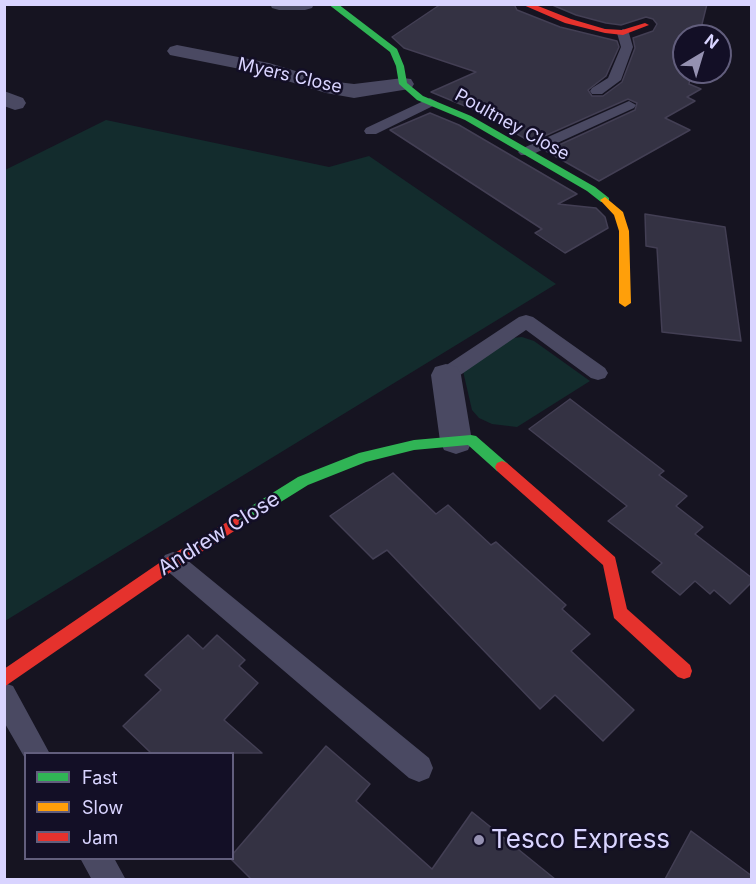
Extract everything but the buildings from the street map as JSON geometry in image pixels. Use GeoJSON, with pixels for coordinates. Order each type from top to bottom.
{"type":"FeatureCollection","features":[{"type":"Feature","properties":{"kind":"street"},"geometry":{"type":"LineString","coordinates":[[279,4],[305,4]]}},
{"type":"Feature","properties":{"kind":"street"},"geometry":{"type":"LineString","coordinates":[[332,4],[394,51],[400,66],[403,84]]}},
{"type":"Feature","properties":{"kind":"street"},"geometry":{"type":"LineString","coordinates":[[525,4],[568,21],[605,31],[622,33],[645,25]]}},
{"type":"Feature","properties":{"kind":"street","name":"Myers Close"},"geometry":{"type":"LineString","coordinates":[[177,51],[269,69],[326,87],[354,91],[403,84]]}},
{"type":"Feature","properties":{"kind":"street","name":"Poultney Close"},"geometry":{"type":"LineString","coordinates":[[403,84],[420,98],[468,118],[591,189],[620,214],[624,231],[625,303]]}},
{"type":"Feature","properties":{"kind":"street"},"geometry":{"type":"LineString","coordinates":[[446,375],[456,441]]}},
{"type":"Feature","properties":{"kind":"street","name":"Andrew Close"},"geometry":{"type":"LineString","coordinates":[[4,679],[173,562],[303,481],[364,457],[414,445],[471,440],[610,562],[620,613],[684,670]]}},
{"type":"Feature","properties":{"kind":"lane"},"geometry":{"type":"LineString","coordinates":[[597,91],[614,80],[627,47],[622,33]]}},
{"type":"Feature","properties":{"kind":"lane"},"geometry":{"type":"LineString","coordinates":[[371,131],[430,102]]}},
{"type":"Feature","properties":{"kind":"lane"},"geometry":{"type":"LineString","coordinates":[[525,152],[629,105]]}},
{"type":"Feature","properties":{"kind":"lane"},"geometry":{"type":"LineString","coordinates":[[446,375],[526,321],[598,373]]}},
{"type":"Feature","properties":{"kind":"lane"},"geometry":{"type":"LineString","coordinates":[[173,562],[419,768]]}},
{"type":"Feature","properties":{"kind":"lane"},"geometry":{"type":"LineString","coordinates":[[4,694],[36,752]]}},
{"type":"Feature","properties":{"kind":"lane"},"geometry":{"type":"LineString","coordinates":[[97,860],[111,879]]}},
{"type":"Feature","properties":{"kind":"green space"},"geometry":{"type":"Polygon","coordinates":[[[106,120],[329,167],[369,156],[556,284],[5,621],[5,170],[106,120]]]}},
{"type":"Feature","properties":{"kind":"green space"},"geometry":{"type":"Polygon","coordinates":[[[522,337],[534,341],[590,381],[517,427],[492,424],[479,418],[472,410],[463,371],[512,338],[522,337]]]}},
{"type":"Feature","properties":{"kind":"traffic: fast"},"geometry":{"type":"LineString","coordinates":[[332,4],[394,51],[400,66],[403,84],[420,98],[468,118],[591,189],[605,200]]}},
{"type":"Feature","properties":{"kind":"traffic: fast"},"geometry":{"type":"LineString","coordinates":[[234,524],[303,481],[364,457],[414,445],[471,440],[502,467]]}},
{"type":"Feature","properties":{"kind":"traffic: slow"},"geometry":{"type":"LineString","coordinates":[[605,200],[619,214],[624,231],[625,303]]}},
{"type":"Feature","properties":{"kind":"traffic: jam"},"geometry":{"type":"LineString","coordinates":[[525,4],[568,21],[605,31],[623,33],[645,25]]}},
{"type":"Feature","properties":{"kind":"traffic: jam"},"geometry":{"type":"LineString","coordinates":[[502,467],[610,562],[620,613],[684,671]]}},
{"type":"Feature","properties":{"kind":"traffic: jam"},"geometry":{"type":"LineString","coordinates":[[4,679],[173,562],[234,524]]}},
{"type":"Feature","properties":{"kind":"place","name":"Tesco Express"},"geometry":{"type":"Point","coordinates":[479,840]}}]}
